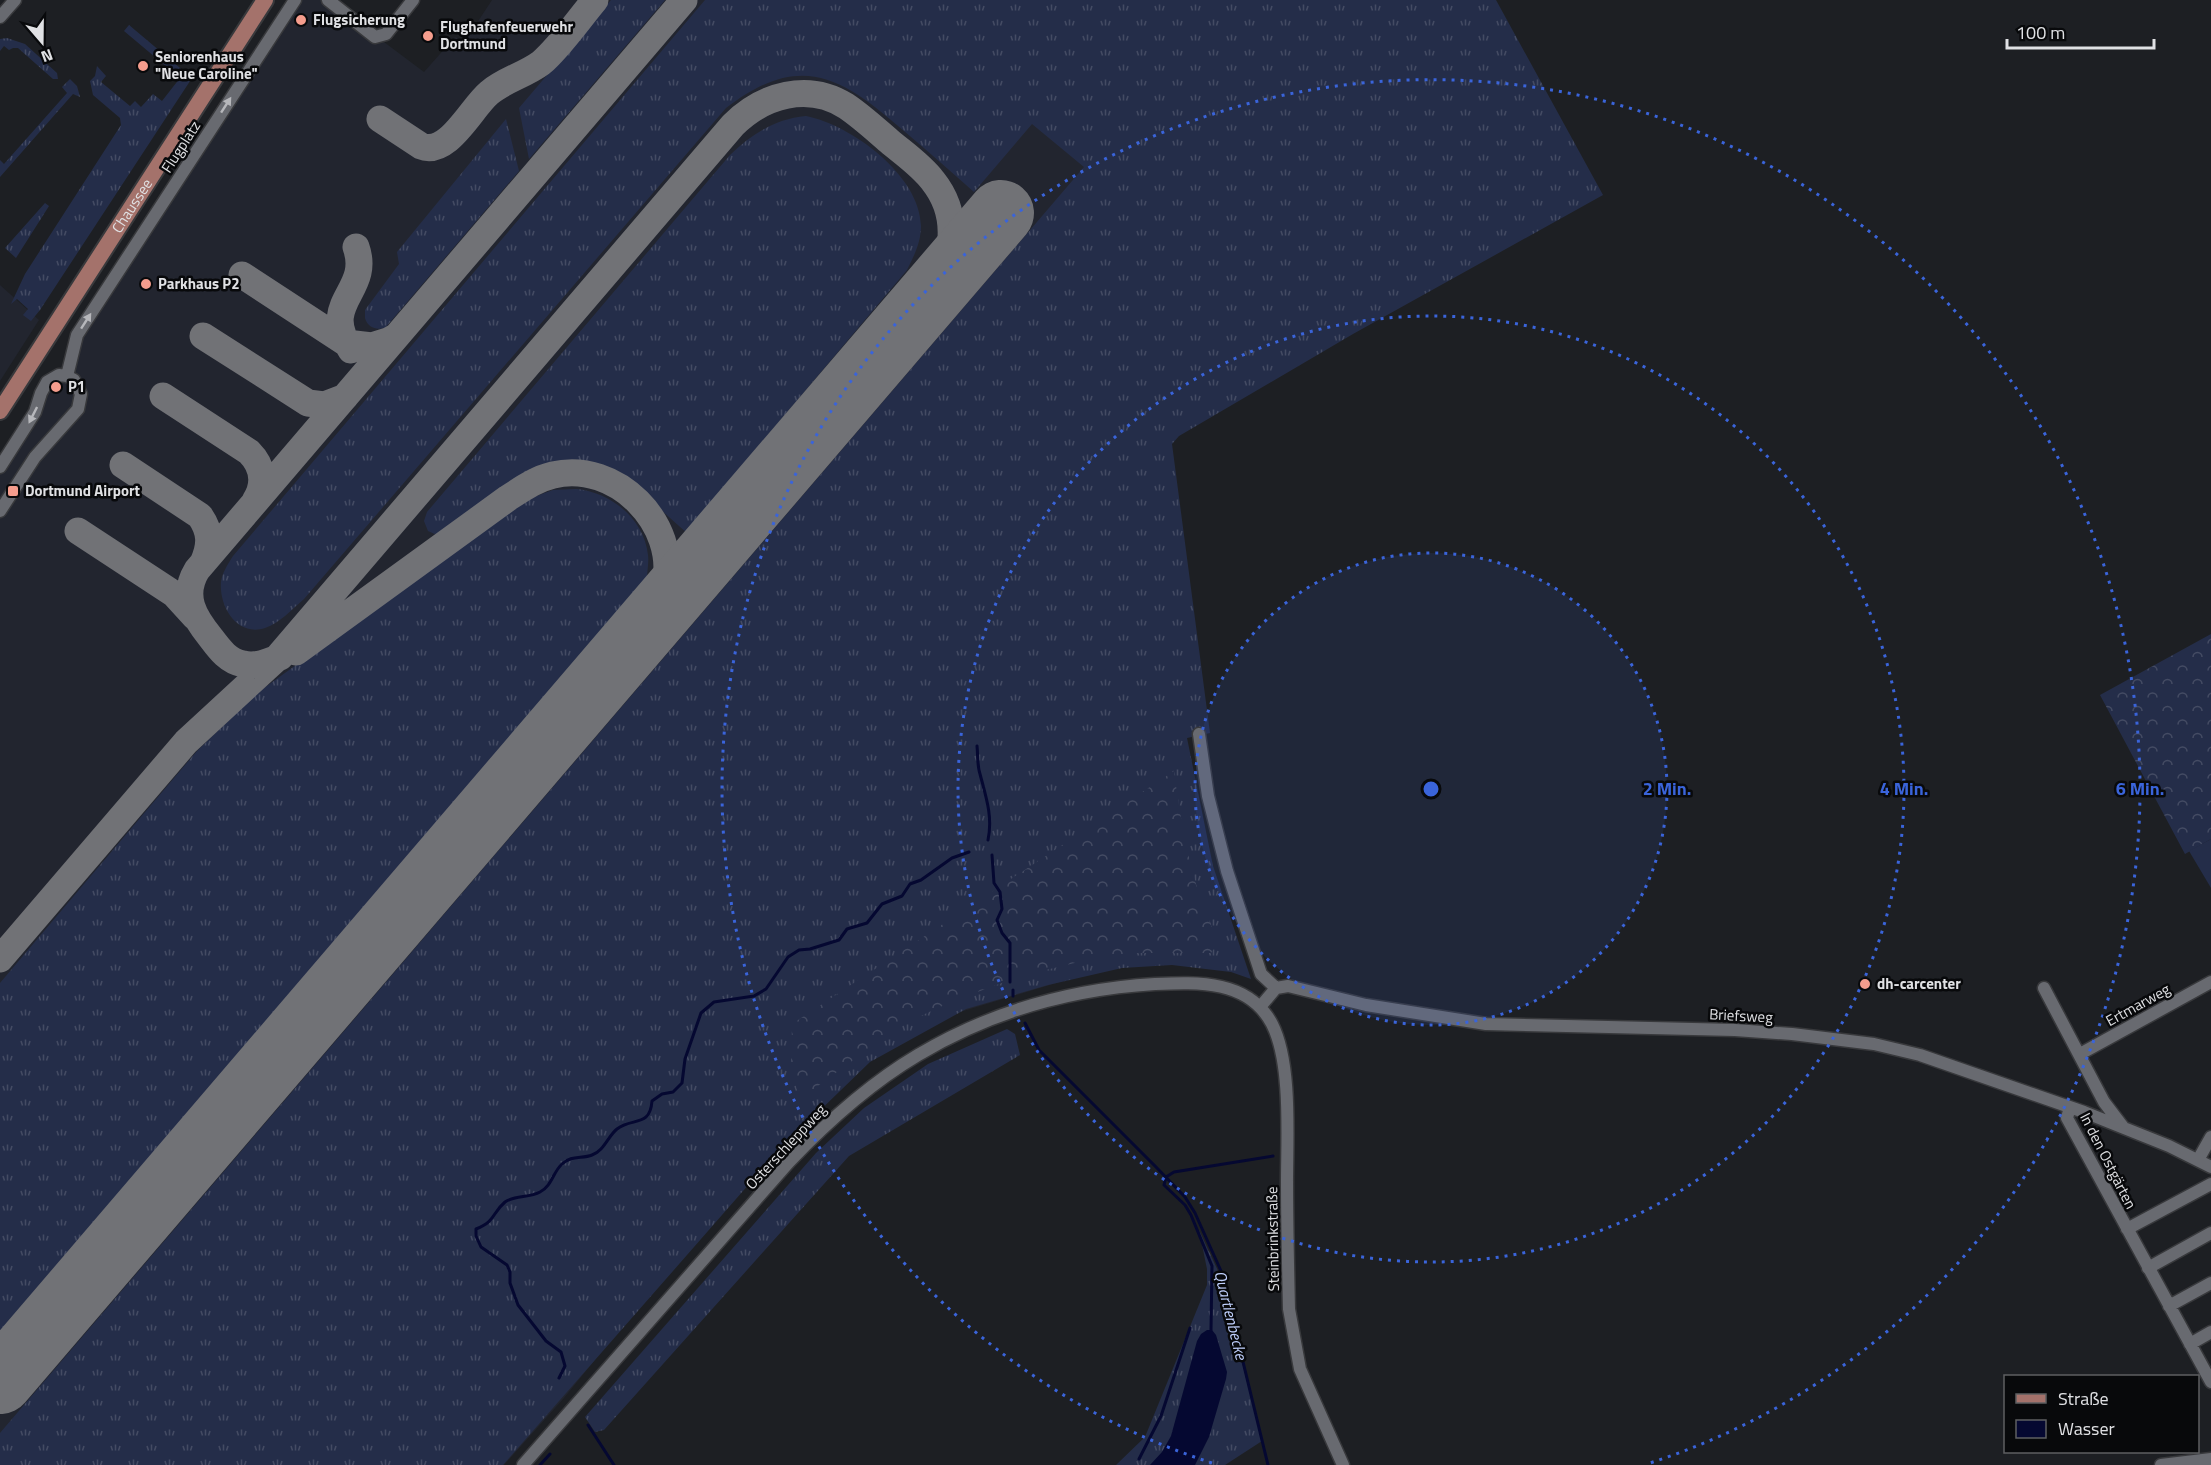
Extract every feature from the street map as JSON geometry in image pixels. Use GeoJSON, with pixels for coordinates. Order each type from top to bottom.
{"type":"FeatureCollection","features":[{"type":"Feature","properties":{"kind":"main road","name":"Chaussee"},"geometry":{"type":"LineString","coordinates":[[0,411],[265,0]]}},
{"type":"Feature","properties":{"kind":"street"},"geometry":{"type":"LineString","coordinates":[[0,17],[15,0]]}},
{"type":"Feature","properties":{"kind":"street","name":"Flugplatz"},"geometry":{"type":"LineString","coordinates":[[67,376],[77,335],[295,0]]}},
{"type":"Feature","properties":{"kind":"street"},"geometry":{"type":"LineString","coordinates":[[328,0],[375,37],[386,34],[412,0]]}},
{"type":"Feature","properties":{"kind":"street"},"geometry":{"type":"LineString","coordinates":[[0,467],[35,412],[45,385],[54,377],[67,376],[74,381],[81,394],[78,409],[35,457],[0,511]]}},
{"type":"Feature","properties":{"kind":"street"},"geometry":{"type":"LineString","coordinates":[[1198,734],[1216,834],[1231,886],[1261,974],[1276,988],[1260,1007]]}},
{"type":"Feature","properties":{"kind":"street","name":"Ertmarweg"},"geometry":{"type":"LineString","coordinates":[[2080,1054],[2211,982]]}},
{"type":"Feature","properties":{"kind":"street","name":"Osterschleppweg"},"geometry":{"type":"LineString","coordinates":[[523,1465],[824,1125],[854,1099],[917,1055],[985,1022],[1049,1001],[1095,990],[1178,983],[1207,984],[1237,991],[1260,1007]]}},
{"type":"Feature","properties":{"kind":"street","name":"Briefsweg"},"geometry":{"type":"LineString","coordinates":[[1276,988],[1288,986],[1366,1005],[1486,1024],[1735,1030],[1874,1044],[1920,1054],[2084,1112],[2169,1146],[2211,1167]]}},
{"type":"Feature","properties":{"kind":"street"},"geometry":{"type":"LineString","coordinates":[[2044,988],[2096,1088],[2123,1128]]}},
{"type":"Feature","properties":{"kind":"street","name":"Steinbrinkstraße"},"geometry":{"type":"LineString","coordinates":[[1260,1007],[1276,1033],[1283,1067],[1289,1308],[1296,1355],[1318,1413],[1343,1465]]}},
{"type":"Feature","properties":{"kind":"street"},"geometry":{"type":"LineString","coordinates":[[2084,1112],[2094,1103],[2096,1088]]}},
{"type":"Feature","properties":{"kind":"street","name":"In den Ostgärten"},"geometry":{"type":"LineString","coordinates":[[2070,1107],[2067,1118],[2211,1382]]}},
{"type":"Feature","properties":{"kind":"street"},"geometry":{"type":"LineString","coordinates":[[2198,1160],[2211,1137]]}},
{"type":"Feature","properties":{"kind":"street","name":"In den Ostgärten"},"geometry":{"type":"LineString","coordinates":[[2127,1229],[2211,1184]]}},
{"type":"Feature","properties":{"kind":"street"},"geometry":{"type":"LineString","coordinates":[[2148,1268],[2209,1234]]}},
{"type":"Feature","properties":{"kind":"street"},"geometry":{"type":"LineString","coordinates":[[2169,1306],[2211,1283]]}},
{"type":"Feature","properties":{"kind":"street"},"geometry":{"type":"LineString","coordinates":[[2190,1344],[2211,1332]]}},
{"type":"Feature","properties":{"kind":"street"},"geometry":{"type":"LineString","coordinates":[[2161,1465],[2211,1459]]}},
{"type":"Feature","properties":{"kind":"shaded area","name":"Dortmund Airport"},"geometry":{"type":"Polygon","coordinates":[[[299,0],[328,0],[424,72],[455,37],[465,41],[492,0],[1475,0],[1170,432],[1165,730],[1139,958],[937,1019],[827,1087],[736,1186],[564,1398],[504,1465],[0,1465],[0,471],[63,370],[77,335],[299,0]]]}},
{"type":"Feature","properties":{"kind":"shaded area"},"geometry":{"type":"Polygon","coordinates":[[[0,285],[39,320],[0,381],[0,285]]]}},
{"type":"Feature","properties":{"kind":"green space"},"geometry":{"type":"Polygon","coordinates":[[[611,0],[665,0],[529,159],[519,108],[611,0]]]}},
{"type":"Feature","properties":{"kind":"green space"},"geometry":{"type":"Polygon","coordinates":[[[705,0],[1496,0],[1603,195],[1353,334],[1179,436],[1172,444],[1210,733],[1187,738],[1213,866],[1251,979],[1231,972],[1172,965],[1122,968],[1048,985],[966,1009],[870,1062],[779,1150],[503,1465],[0,1465],[0,1433],[1084,167],[1032,124],[974,192],[881,112],[860,96],[840,85],[819,78],[798,76],[776,80],[752,90],[726,108],[304,599],[281,619],[265,628],[255,630],[238,624],[227,610],[221,592],[223,575],[233,556],[705,0]]]}},
{"type":"Feature","properties":{"kind":"green space"},"geometry":{"type":"Polygon","coordinates":[[[129,25],[192,78],[31,321],[23,315],[28,309],[17,299],[11,304],[25,274],[121,125],[120,118],[93,95],[90,81],[95,76],[97,66],[106,76],[101,82],[130,106],[135,101],[141,107],[153,94],[162,101],[180,78],[124,31],[129,25]]]}},
{"type":"Feature","properties":{"kind":"green space"},"geometry":{"type":"Polygon","coordinates":[[[7,38],[25,44],[57,73],[58,79],[53,79],[18,48],[9,50],[4,46],[0,51],[0,39],[7,38]]]}},
{"type":"Feature","properties":{"kind":"green space"},"geometry":{"type":"Polygon","coordinates":[[[70,79],[77,86],[80,97],[73,94],[0,177],[0,160],[4,164],[67,93],[62,87],[70,79]]]}},
{"type":"Feature","properties":{"kind":"green space"},"geometry":{"type":"Polygon","coordinates":[[[806,116],[824,121],[862,141],[896,171],[918,207],[921,232],[915,254],[907,270],[686,532],[622,480],[597,469],[573,466],[551,469],[508,488],[447,532],[437,535],[428,531],[424,521],[427,512],[730,155],[747,140],[774,124],[806,116]]]}},
{"type":"Feature","properties":{"kind":"green space"},"geometry":{"type":"Polygon","coordinates":[[[506,119],[519,171],[385,328],[370,326],[365,318],[365,310],[399,264],[397,252],[506,119]]]}},
{"type":"Feature","properties":{"kind":"green space"},"geometry":{"type":"Polygon","coordinates":[[[45,203],[49,206],[16,258],[5,248],[45,203]]]}},
{"type":"Feature","properties":{"kind":"green space"},"geometry":{"type":"Polygon","coordinates":[[[553,490],[589,491],[613,501],[632,519],[645,542],[648,558],[647,579],[0,1333],[0,983],[197,751],[257,693],[528,499],[553,490]]]}},
{"type":"Feature","properties":{"kind":"green space"},"geometry":{"type":"Polygon","coordinates":[[[2211,634],[2211,839],[2185,854],[2100,695],[2211,634]]]}},
{"type":"Feature","properties":{"kind":"green space"},"geometry":{"type":"Polygon","coordinates":[[[1174,771],[1189,856],[1198,892],[1215,937],[1216,945],[1211,953],[1138,953],[1091,959],[1021,976],[953,1001],[901,1025],[807,1094],[797,1090],[791,1066],[792,1024],[1174,771]]]}},
{"type":"Feature","properties":{"kind":"green space"},"geometry":{"type":"Polygon","coordinates":[[[2211,839],[2211,888],[2189,851],[2211,839]]]}},
{"type":"Feature","properties":{"kind":"green space"},"geometry":{"type":"Polygon","coordinates":[[[1007,1029],[1015,1034],[1020,1055],[849,1156],[604,1430],[595,1432],[585,1417],[816,1153],[864,1108],[928,1064],[1007,1029]]]}},
{"type":"Feature","properties":{"kind":"green space"},"geometry":{"type":"Polygon","coordinates":[[[1199,1230],[1219,1273],[1262,1441],[1225,1465],[1116,1465],[1145,1437],[1207,1285],[1207,1269],[1199,1230]]]}},
{"type":"Feature","properties":{"kind":"water"},"geometry":{"type":"Polygon","coordinates":[[[1207,1330],[1212,1330],[1216,1335],[1227,1372],[1209,1437],[1195,1465],[1150,1465],[1162,1452],[1171,1436],[1197,1341],[1207,1330]]]}},
{"type":"Feature","properties":{"kind":"waterway","name":"Quartlenbecke"},"geometry":{"type":"LineString","coordinates":[[977,746],[978,767],[989,815],[988,840]]}},
{"type":"Feature","properties":{"kind":"waterway"},"geometry":{"type":"LineString","coordinates":[[559,1378],[565,1366],[561,1352],[546,1341],[518,1305],[510,1283],[510,1272],[507,1265],[481,1247],[476,1236],[476,1229],[491,1220],[505,1202],[513,1198],[536,1194],[544,1189],[565,1161],[596,1153],[617,1129],[644,1119],[651,1109],[652,1101],[662,1094],[673,1092],[682,1083],[685,1059],[701,1013],[714,1002],[754,996],[766,989],[788,957],[799,950],[839,940],[847,929],[867,923],[882,904],[902,896],[910,884],[921,880],[952,858],[969,852]]}},
{"type":"Feature","properties":{"kind":"waterway","name":"Quartlenbecke"},"geometry":{"type":"LineString","coordinates":[[992,855],[994,883],[1000,892],[1002,909],[997,920],[1002,933],[1010,943],[1010,982]]}},
{"type":"Feature","properties":{"kind":"waterway","name":"Quartlenbecke"},"geometry":{"type":"LineString","coordinates":[[1013,990],[1013,996]]}},
{"type":"Feature","properties":{"kind":"waterway","name":"Quartlenbecke"},"geometry":{"type":"LineString","coordinates":[[1025,1023],[1039,1050],[1185,1197],[1195,1213],[1221,1271],[1268,1465]]}},
{"type":"Feature","properties":{"kind":"waterway","name":"Quartlenbecke"},"geometry":{"type":"LineString","coordinates":[[1211,1330],[1212,1266],[1191,1215],[1185,1205],[1164,1185],[1166,1177],[1174,1172],[1273,1156]]}},
{"type":"Feature","properties":{"kind":"waterway"},"geometry":{"type":"LineString","coordinates":[[1139,1459],[1161,1416],[1190,1328]]}},
{"type":"Feature","properties":{"kind":"waterway"},"geometry":{"type":"LineString","coordinates":[[588,1425],[614,1465]]}},
{"type":"Feature","properties":{"kind":"waterway"},"geometry":{"type":"LineString","coordinates":[[540,1465],[550,1454]]}},
{"type":"Feature","properties":{"kind":"taxiway"},"geometry":{"type":"LineString","coordinates":[[380,119],[421,146],[431,147],[440,144],[450,138],[489,93],[548,57],[595,0]]}},
{"type":"Feature","properties":{"kind":"taxiway"},"geometry":{"type":"LineString","coordinates":[[280,657],[262,664],[248,665],[238,663],[221,651],[199,622],[192,606],[190,589],[197,570],[684,0]]}},
{"type":"Feature","properties":{"kind":"taxiway"},"geometry":{"type":"LineString","coordinates":[[0,959],[186,742],[277,658],[733,125],[745,115],[772,99],[786,95],[817,95],[831,99],[857,114],[923,170],[942,195],[951,223],[949,253],[945,267],[930,295]]}},
{"type":"Feature","properties":{"kind":"taxiway"},"geometry":{"type":"LineString","coordinates":[[351,350],[342,334],[340,320],[342,308],[357,275],[359,262],[356,247]]}},
{"type":"Feature","properties":{"kind":"taxiway"},"geometry":{"type":"LineString","coordinates":[[242,275],[346,343],[372,346],[397,336]]}},
{"type":"Feature","properties":{"kind":"taxiway"},"geometry":{"type":"LineString","coordinates":[[203,336],[308,403],[324,405],[345,397]]}},
{"type":"Feature","properties":{"kind":"taxiway"},"geometry":{"type":"LineString","coordinates":[[163,396],[254,457],[260,469],[262,482],[255,501]]}},
{"type":"Feature","properties":{"kind":"taxiway"},"geometry":{"type":"LineString","coordinates":[[123,465],[200,516],[209,539],[203,563]]}},
{"type":"Feature","properties":{"kind":"taxiway"},"geometry":{"type":"LineString","coordinates":[[296,652],[508,498],[535,482],[553,475],[576,473],[599,477],[620,487],[638,502],[652,520],[662,540],[667,563],[664,590],[652,621]]}},
{"type":"Feature","properties":{"kind":"taxiway"},"geometry":{"type":"LineString","coordinates":[[78,531],[174,594],[195,617]]}},
{"type":"Feature","properties":{"kind":"runway"},"geometry":{"type":"LineString","coordinates":[[0,1381],[1001,213]]}},
{"type":"Feature","properties":{"kind":"place","name":"Flugsicherung"},"geometry":{"type":"Point","coordinates":[301,20]}},
{"type":"Feature","properties":{"kind":"place","name":"Flughafenfeuerwehr Dortmund"},"geometry":{"type":"Point","coordinates":[428,36]}},
{"type":"Feature","properties":{"kind":"place","name":"Seniorenhaus \"Neue Caroline\""},"geometry":{"type":"Point","coordinates":[143,66]}},
{"type":"Feature","properties":{"kind":"place","name":"Parkhaus P2"},"geometry":{"type":"Point","coordinates":[146,284]}},
{"type":"Feature","properties":{"kind":"place","name":"P1"},"geometry":{"type":"Point","coordinates":[56,387]}},
{"type":"Feature","properties":{"kind":"place","name":"Dortmund Airport"},"geometry":{"type":"Point","coordinates":[13,491]}},
{"type":"Feature","properties":{"kind":"place","name":"dh-carcenter"},"geometry":{"type":"Point","coordinates":[1865,984]}}]}
